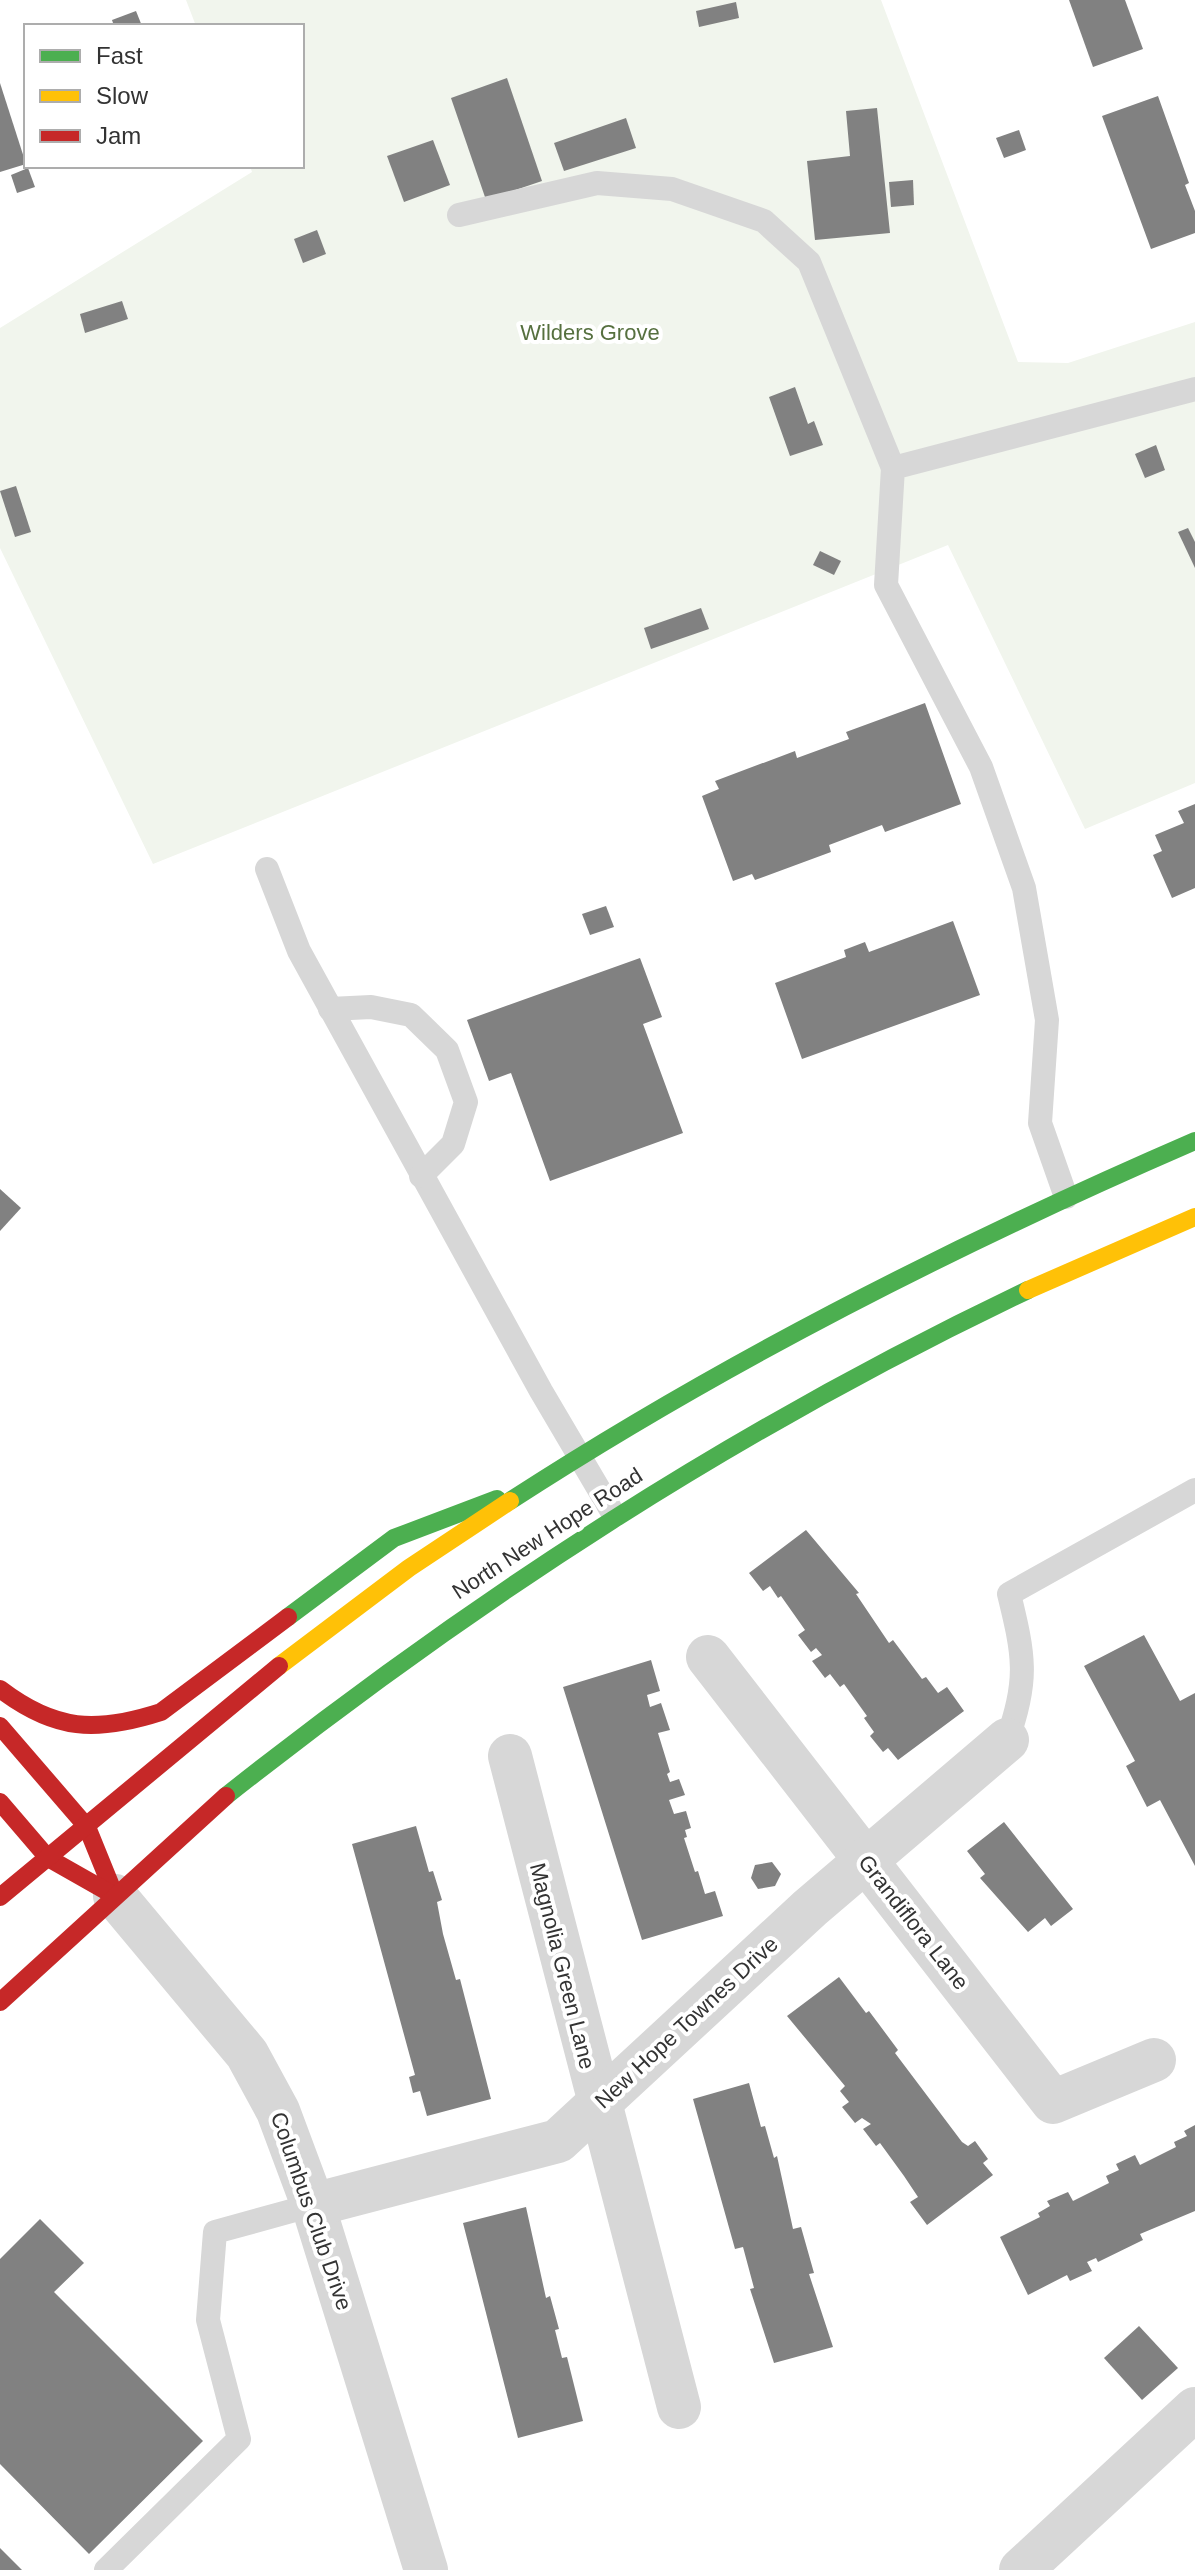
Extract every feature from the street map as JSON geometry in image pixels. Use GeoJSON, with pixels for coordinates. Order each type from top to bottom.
{"type":"FeatureCollection","features":[{"type":"Feature","properties":{"kind":"main road","name":"North New Hope Road"},"geometry":{"type":"LineString","coordinates":[[0,1897],[278,1666],[419,1562],[537,1484],[673,1399],[882,1283],[1195,1141]]}},
{"type":"Feature","properties":{"kind":"main road","name":"North New Hope Road"},"geometry":{"type":"LineString","coordinates":[[0,2002],[216,1804],[395,1663],[614,1515],[778,1417],[975,1314],[1117,1248],[1195,1217]]}},
{"type":"Feature","properties":{"kind":"main road"},"geometry":{"type":"LineString","coordinates":[[0,1689],[37,1717],[83,1728],[136,1721],[161,1712],[394,1538],[537,1484]]}},
{"type":"Feature","properties":{"kind":"main road"},"geometry":{"type":"LineString","coordinates":[[0,1726],[87,1827],[115,1896]]}},
{"type":"Feature","properties":{"kind":"main road"},"geometry":{"type":"LineString","coordinates":[[0,1802],[48,1858],[115,1896]]}},
{"type":"Feature","properties":{"kind":"street","name":"Grandiflora Lane"},"geometry":{"type":"LineString","coordinates":[[708,1657],[1053,2102],[1154,2060]]}},
{"type":"Feature","properties":{"kind":"street","name":"New Hope Townes Drive"},"geometry":{"type":"LineString","coordinates":[[313,2205],[558,2141],[866,1860],[1007,1740]]}},
{"type":"Feature","properties":{"kind":"street","name":"Magnolia Green Lane"},"geometry":{"type":"LineString","coordinates":[[510,1756],[679,2407]]}},
{"type":"Feature","properties":{"kind":"street","name":"Columbus Club Drive"},"geometry":{"type":"LineString","coordinates":[[115,1896],[219,2017],[262,2077],[293,2147],[313,2205],[426,2570]]}},
{"type":"Feature","properties":{"kind":"street"},"geometry":{"type":"LineString","coordinates":[[1021,2570],[1195,2409]]}},
{"type":"Feature","properties":{"kind":"lane"},"geometry":{"type":"LineString","coordinates":[[459,215],[597,183],[672,189],[764,221],[809,262],[893,468],[886,585],[981,767],[1024,888],[1047,1020],[1040,1123],[1066,1197]]}},
{"type":"Feature","properties":{"kind":"lane"},"geometry":{"type":"LineString","coordinates":[[893,468],[1195,389]]}},
{"type":"Feature","properties":{"kind":"lane"},"geometry":{"type":"LineString","coordinates":[[267,869],[299,951],[330,1009],[614,1515]]}},
{"type":"Feature","properties":{"kind":"lane"},"geometry":{"type":"LineString","coordinates":[[330,1009],[371,1007],[411,1015],[447,1050],[466,1102],[453,1144],[421,1176]]}},
{"type":"Feature","properties":{"kind":"lane"},"geometry":{"type":"LineString","coordinates":[[1007,1740],[1021,1701],[1024,1653],[1009,1594],[1195,1490]]}},
{"type":"Feature","properties":{"kind":"lane"},"geometry":{"type":"LineString","coordinates":[[106,2570],[239,2439],[208,2320],[215,2232],[313,2205]]}},
{"type":"Feature","properties":{"kind":"green space","name":"Wilders Grove"},"geometry":{"type":"Polygon","coordinates":[[[186,0],[881,0],[1018,362],[1068,363],[1195,322],[1195,783],[1085,829],[948,545],[153,864],[0,548],[0,328],[252,172],[251,168],[304,168],[304,24],[195,24],[186,0]]]}},
{"type":"Feature","properties":{"kind":"building"},"geometry":{"type":"Polygon","coordinates":[[[1069,0],[1125,0],[1143,49],[1093,67],[1069,0]]]}},
{"type":"Feature","properties":{"kind":"building"},"geometry":{"type":"Polygon","coordinates":[[[736,2],[739,18],[699,27],[696,11],[736,2]]]}},
{"type":"Feature","properties":{"kind":"building"},"geometry":{"type":"Polygon","coordinates":[[[136,11],[141,24],[113,24],[112,20],[136,11]]]}},
{"type":"Feature","properties":{"kind":"building"},"geometry":{"type":"Polygon","coordinates":[[[507,78],[542,181],[486,200],[451,98],[507,78]]]}},
{"type":"Feature","properties":{"kind":"building"},"geometry":{"type":"Polygon","coordinates":[[[0,83],[24,165],[0,172],[0,83]]]}},
{"type":"Feature","properties":{"kind":"building"},"geometry":{"type":"Polygon","coordinates":[[[1158,96],[1189,183],[1185,185],[1195,211],[1195,233],[1151,249],[1102,116],[1158,96]]]}},
{"type":"Feature","properties":{"kind":"building"},"geometry":{"type":"Polygon","coordinates":[[[877,108],[890,233],[815,240],[807,161],[850,156],[846,111],[877,108]]]}},
{"type":"Feature","properties":{"kind":"building"},"geometry":{"type":"Polygon","coordinates":[[[626,118],[636,148],[564,171],[554,143],[626,118]]]}},
{"type":"Feature","properties":{"kind":"building"},"geometry":{"type":"Polygon","coordinates":[[[1019,130],[1026,150],[1004,158],[996,138],[1019,130]]]}},
{"type":"Feature","properties":{"kind":"building"},"geometry":{"type":"Polygon","coordinates":[[[433,140],[450,185],[404,202],[387,156],[433,140]]]}},
{"type":"Feature","properties":{"kind":"building"},"geometry":{"type":"Polygon","coordinates":[[[28,168],[35,187],[17,193],[11,175],[28,168]]]}},
{"type":"Feature","properties":{"kind":"building"},"geometry":{"type":"Polygon","coordinates":[[[913,180],[914,205],[891,207],[889,182],[913,180]]]}},
{"type":"Feature","properties":{"kind":"building"},"geometry":{"type":"Polygon","coordinates":[[[317,230],[326,254],[303,263],[294,239],[317,230]]]}},
{"type":"Feature","properties":{"kind":"building"},"geometry":{"type":"Polygon","coordinates":[[[122,301],[128,319],[85,333],[80,314],[122,301]]]}},
{"type":"Feature","properties":{"kind":"building"},"geometry":{"type":"Polygon","coordinates":[[[795,387],[808,424],[814,421],[823,445],[790,456],[769,397],[795,387]]]}},
{"type":"Feature","properties":{"kind":"building"},"geometry":{"type":"Polygon","coordinates":[[[1156,445],[1165,470],[1145,478],[1135,454],[1156,445]]]}},
{"type":"Feature","properties":{"kind":"building"},"geometry":{"type":"Polygon","coordinates":[[[16,486],[31,532],[15,537],[0,491],[16,486]]]}},
{"type":"Feature","properties":{"kind":"building"},"geometry":{"type":"Polygon","coordinates":[[[1188,528],[1195,542],[1195,568],[1178,532],[1188,528]]]}},
{"type":"Feature","properties":{"kind":"building"},"geometry":{"type":"Polygon","coordinates":[[[820,551],[841,561],[834,575],[813,565],[820,551]]]}},
{"type":"Feature","properties":{"kind":"building"},"geometry":{"type":"Polygon","coordinates":[[[701,608],[709,629],[651,649],[644,628],[701,608]]]}},
{"type":"Feature","properties":{"kind":"building"},"geometry":{"type":"Polygon","coordinates":[[[925,703],[961,804],[885,832],[882,825],[829,845],[831,852],[755,880],[752,874],[733,881],[702,796],[719,789],[715,781],[795,751],[797,758],[849,739],[846,732],[925,703]]]}},
{"type":"Feature","properties":{"kind":"building"},"geometry":{"type":"Polygon","coordinates":[[[1195,804],[1195,888],[1172,898],[1153,855],[1162,851],[1155,835],[1184,823],[1178,811],[1195,804]]]}},
{"type":"Feature","properties":{"kind":"building"},"geometry":{"type":"Polygon","coordinates":[[[606,906],[614,927],[590,935],[582,914],[606,906]]]}},
{"type":"Feature","properties":{"kind":"building"},"geometry":{"type":"Polygon","coordinates":[[[953,921],[980,995],[802,1059],[775,983],[846,957],[844,950],[865,942],[869,952],[953,921]]]}},
{"type":"Feature","properties":{"kind":"building"},"geometry":{"type":"Polygon","coordinates":[[[640,958],[662,1017],[643,1024],[683,1133],[550,1181],[511,1073],[489,1081],[467,1020],[640,958]]]}},
{"type":"Feature","properties":{"kind":"building"},"geometry":{"type":"Polygon","coordinates":[[[0,1189],[21,1208],[0,1231],[0,1189]]]}},
{"type":"Feature","properties":{"kind":"building"},"geometry":{"type":"Polygon","coordinates":[[[806,1530],[859,1593],[856,1594],[889,1643],[893,1640],[922,1679],[926,1677],[938,1693],[947,1687],[964,1711],[898,1760],[888,1748],[883,1752],[870,1736],[874,1732],[864,1718],[867,1716],[844,1684],[840,1687],[830,1674],[825,1678],[812,1661],[822,1655],[816,1648],[811,1652],[798,1635],[805,1630],[781,1596],[778,1598],[770,1586],[763,1591],[749,1573],[806,1530]]]}},
{"type":"Feature","properties":{"kind":"building"},"geometry":{"type":"Polygon","coordinates":[[[1144,1635],[1180,1701],[1195,1693],[1195,1866],[1160,1800],[1147,1807],[1126,1766],[1135,1761],[1084,1666],[1144,1635]]]}},
{"type":"Feature","properties":{"kind":"building"},"geometry":{"type":"Polygon","coordinates":[[[651,1660],[660,1691],[647,1695],[650,1707],[661,1703],[670,1730],[658,1733],[670,1772],[667,1774],[670,1782],[679,1779],[685,1795],[669,1800],[674,1814],[686,1811],[691,1828],[685,1830],[687,1837],[684,1838],[695,1872],[698,1871],[705,1894],[715,1891],[723,1916],[642,1940],[563,1687],[651,1660]]]}},
{"type":"Feature","properties":{"kind":"building"},"geometry":{"type":"Polygon","coordinates":[[[1004,1822],[1073,1909],[1051,1926],[1045,1918],[1028,1932],[980,1878],[985,1874],[967,1851],[1004,1822]]]}},
{"type":"Feature","properties":{"kind":"building"},"geometry":{"type":"Polygon","coordinates":[[[416,1826],[429,1872],[433,1871],[442,1900],[437,1902],[443,1934],[456,1980],[460,1979],[491,2099],[427,2116],[420,2091],[413,2093],[409,2077],[415,2075],[352,1844],[416,1826]]]}},
{"type":"Feature","properties":{"kind":"building"},"geometry":{"type":"Polygon","coordinates":[[[772,1862],[781,1874],[775,1886],[758,1889],[751,1878],[755,1865],[772,1862]]]}},
{"type":"Feature","properties":{"kind":"building"},"geometry":{"type":"Polygon","coordinates":[[[839,1977],[866,2013],[869,2011],[878,2023],[898,2050],[895,2053],[962,2142],[968,2146],[975,2141],[988,2159],[983,2163],[993,2175],[927,2225],[910,2202],[918,2197],[904,2176],[880,2143],[876,2146],[863,2129],[871,2124],[862,2118],[855,2123],[842,2107],[849,2102],[840,2091],[845,2086],[787,2016],[839,1977]]]}},
{"type":"Feature","properties":{"kind":"building"},"geometry":{"type":"Polygon","coordinates":[[[749,2083],[761,2127],[765,2126],[774,2158],[777,2156],[793,2229],[801,2227],[814,2273],[809,2274],[833,2347],[774,2363],[750,2289],[754,2288],[743,2247],[735,2249],[693,2099],[749,2083]]]}},
{"type":"Feature","properties":{"kind":"building"},"geometry":{"type":"Polygon","coordinates":[[[1195,2125],[1195,2211],[1140,2234],[1143,2240],[1098,2262],[1096,2258],[1087,2262],[1092,2271],[1070,2281],[1067,2275],[1028,2295],[1000,2237],[1040,2217],[1038,2213],[1050,2206],[1047,2201],[1068,2192],[1073,2201],[1109,2183],[1106,2176],[1119,2170],[1116,2164],[1135,2155],[1140,2165],[1176,2147],[1174,2142],[1187,2136],[1184,2131],[1195,2125]]]}},
{"type":"Feature","properties":{"kind":"building"},"geometry":{"type":"Polygon","coordinates":[[[526,2207],[546,2298],[550,2296],[559,2329],[555,2330],[562,2358],[567,2357],[583,2421],[518,2438],[463,2223],[526,2207]]]}},
{"type":"Feature","properties":{"kind":"building"},"geometry":{"type":"Polygon","coordinates":[[[40,2219],[84,2263],[54,2292],[203,2441],[89,2554],[0,2464],[0,2259],[40,2219]]]}},
{"type":"Feature","properties":{"kind":"building"},"geometry":{"type":"Polygon","coordinates":[[[1139,2326],[1178,2368],[1142,2400],[1104,2358],[1139,2326]]]}},
{"type":"Feature","properties":{"kind":"building"},"geometry":{"type":"Polygon","coordinates":[[[0,2548],[22,2570],[0,2570],[0,2548]]]}},
{"type":"Feature","properties":{"kind":"traffic: fast"},"geometry":{"type":"LineString","coordinates":[[510,1501],[592,1449],[759,1352],[931,1263],[1195,1141]]}},
{"type":"Feature","properties":{"kind":"traffic: fast"},"geometry":{"type":"LineString","coordinates":[[226,1796],[417,1652],[612,1520],[815,1400],[920,1343],[1028,1290]]}},
{"type":"Feature","properties":{"kind":"traffic: fast"},"geometry":{"type":"LineString","coordinates":[[288,1617],[394,1538],[497,1499]]}},
{"type":"Feature","properties":{"kind":"traffic: slow"},"geometry":{"type":"LineString","coordinates":[[1028,1290],[1195,1217]]}},
{"type":"Feature","properties":{"kind":"traffic: slow"},"geometry":{"type":"LineString","coordinates":[[279,1666],[409,1568],[510,1501]]}},
{"type":"Feature","properties":{"kind":"traffic: jam"},"geometry":{"type":"LineString","coordinates":[[0,1689],[20,1703],[58,1720],[96,1725],[138,1719],[161,1712],[288,1617]]}},
{"type":"Feature","properties":{"kind":"traffic: jam"},"geometry":{"type":"LineString","coordinates":[[0,1897],[279,1666]]}},
{"type":"Feature","properties":{"kind":"traffic: jam"},"geometry":{"type":"LineString","coordinates":[[0,1726],[87,1827],[115,1896]]}},
{"type":"Feature","properties":{"kind":"traffic: jam"},"geometry":{"type":"LineString","coordinates":[[0,2002],[226,1796]]}},
{"type":"Feature","properties":{"kind":"traffic: jam"},"geometry":{"type":"LineString","coordinates":[[0,1802],[48,1858],[115,1896]]}}]}
